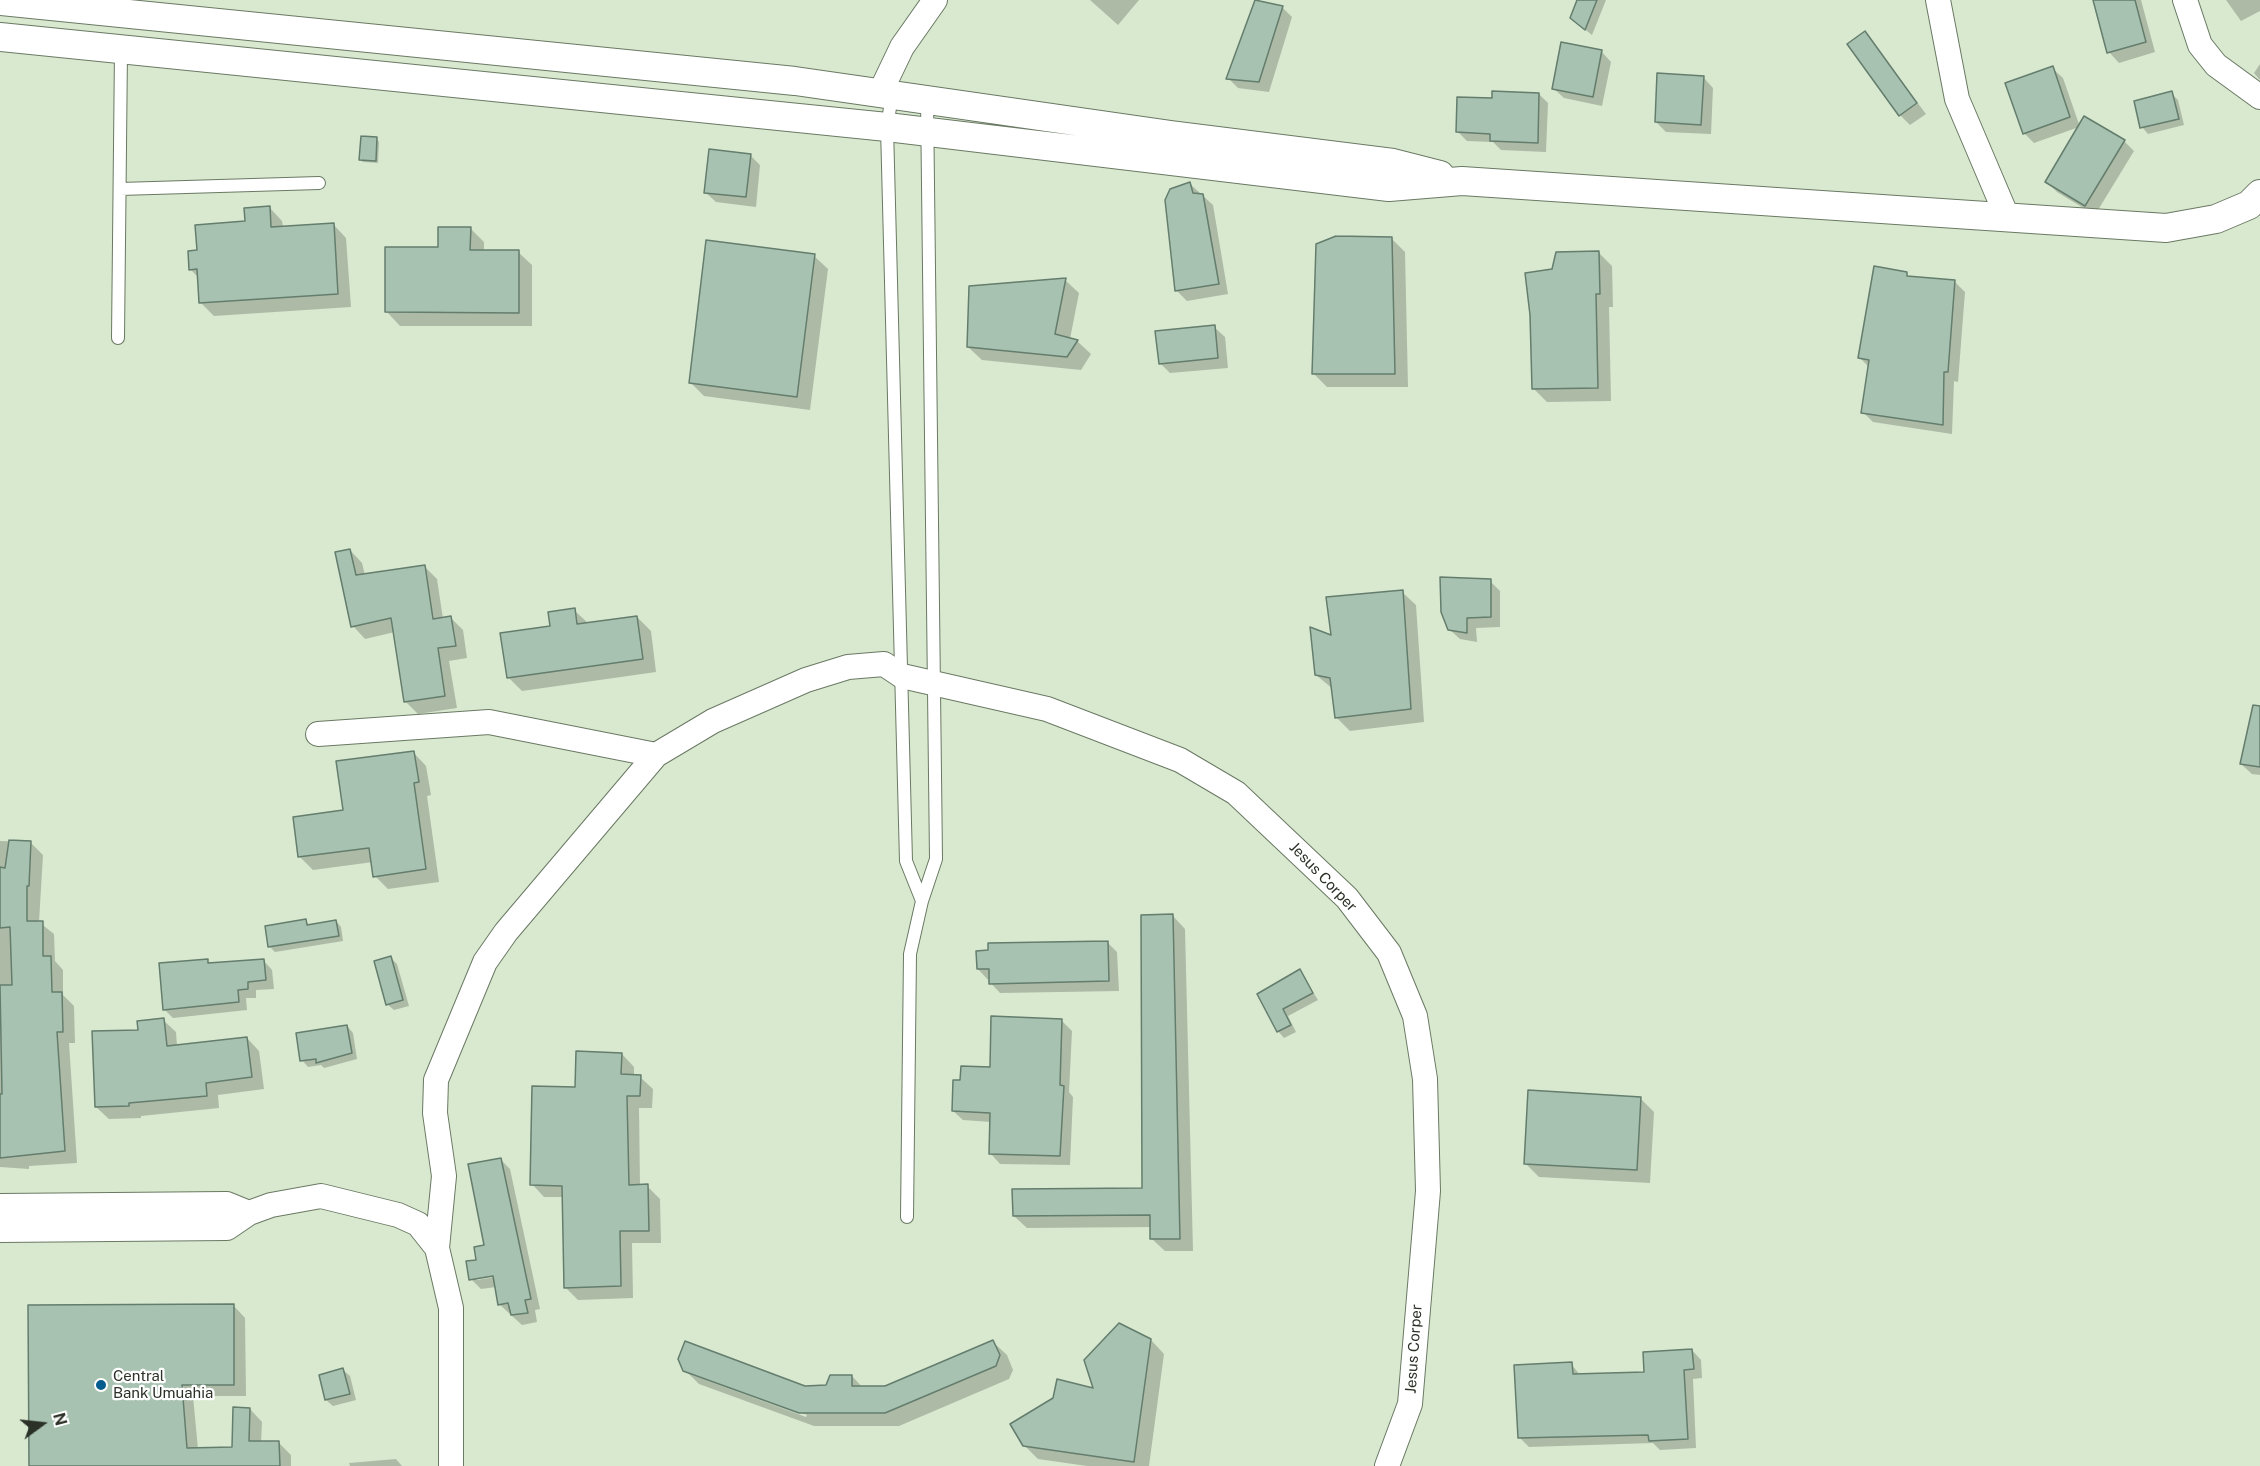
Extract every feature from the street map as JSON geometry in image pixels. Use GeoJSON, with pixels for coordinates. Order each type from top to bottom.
{"type":"FeatureCollection","features":[{"type":"Feature","properties":{"kind":"street"},"geometry":{"type":"LineString","coordinates":[[886,94],[902,47],[934,0]]}},
{"type":"Feature","properties":{"kind":"street"},"geometry":{"type":"LineString","coordinates":[[1938,0],[1957,99],[2008,219]]}},
{"type":"Feature","properties":{"kind":"street"},"geometry":{"type":"LineString","coordinates":[[2185,0],[2200,45],[2216,65],[2260,97]]}},
{"type":"Feature","properties":{"kind":"street"},"geometry":{"type":"LineString","coordinates":[[0,1],[795,81],[1171,135],[1394,163],[1462,181]]}},
{"type":"Feature","properties":{"kind":"street"},"geometry":{"type":"LineString","coordinates":[[0,37],[887,127],[1389,187],[1462,181],[2166,228],[2216,219],[2249,205],[2260,194]]}},
{"type":"Feature","properties":{"kind":"street","name":"Jesus Corper"},"geometry":{"type":"LineString","coordinates":[[437,1248],[444,1176],[435,1113],[436,1080],[485,962],[506,932],[656,754],[713,721],[806,680],[837,670],[875,662],[884,664],[902,676],[933,681],[1047,709],[1180,760],[1236,793],[1347,898],[1389,953],[1415,1016],[1425,1079],[1428,1191],[1410,1404],[1387,1466]]}},
{"type":"Feature","properties":{"kind":"street"},"geometry":{"type":"LineString","coordinates":[[318,734],[489,722],[656,754]]}},
{"type":"Feature","properties":{"kind":"street"},"geometry":{"type":"LineString","coordinates":[[0,1230],[226,1228],[249,1213],[288,1200],[321,1196],[398,1215],[418,1224],[437,1248],[451,1308],[451,1466]]}},
{"type":"Feature","properties":{"kind":"street"},"geometry":{"type":"LineString","coordinates":[[0,1206],[227,1204],[249,1213]]}},
{"type":"Feature","properties":{"kind":"lane"},"geometry":{"type":"LineString","coordinates":[[118,338],[121,50]]}},
{"type":"Feature","properties":{"kind":"lane"},"geometry":{"type":"LineString","coordinates":[[886,94],[906,861],[922,901]]}},
{"type":"Feature","properties":{"kind":"lane"},"geometry":{"type":"LineString","coordinates":[[907,1217],[910,954],[922,901],[936,860],[927,99]]}},
{"type":"Feature","properties":{"kind":"lane"},"geometry":{"type":"LineString","coordinates":[[120,189],[319,183]]}},
{"type":"Feature","properties":{"kind":"building"},"geometry":{"type":"Polygon","coordinates":[[[1255,0],[1283,6],[1259,82],[1226,79],[1255,0]]]}},
{"type":"Feature","properties":{"kind":"building"},"geometry":{"type":"Polygon","coordinates":[[[1577,0],[1597,0],[1585,30],[1570,18],[1577,0]]]}},
{"type":"Feature","properties":{"kind":"building"},"geometry":{"type":"Polygon","coordinates":[[[2093,0],[2135,0],[2146,42],[2107,53],[2093,0]]]}},
{"type":"Feature","properties":{"kind":"building"},"geometry":{"type":"Polygon","coordinates":[[[1865,31],[1917,103],[1899,116],[1847,44],[1865,31]]]}},
{"type":"Feature","properties":{"kind":"building"},"geometry":{"type":"Polygon","coordinates":[[[1561,42],[1602,50],[1593,97],[1552,89],[1561,42]]]}},
{"type":"Feature","properties":{"kind":"building"},"geometry":{"type":"Polygon","coordinates":[[[2053,66],[2070,117],[2023,134],[2005,83],[2053,66]]]}},
{"type":"Feature","properties":{"kind":"building"},"geometry":{"type":"Polygon","coordinates":[[[1657,73],[1704,76],[1701,125],[1655,122],[1657,73]]]}},
{"type":"Feature","properties":{"kind":"building"},"geometry":{"type":"Polygon","coordinates":[[[1492,91],[1539,93],[1538,143],[1490,141],[1490,134],[1456,132],[1457,97],[1492,98],[1492,91]]]}},
{"type":"Feature","properties":{"kind":"building"},"geometry":{"type":"Polygon","coordinates":[[[2172,91],[2179,119],[2140,128],[2134,101],[2172,91]]]}},
{"type":"Feature","properties":{"kind":"building"},"geometry":{"type":"Polygon","coordinates":[[[2084,116],[2125,140],[2085,206],[2045,182],[2084,116]]]}},
{"type":"Feature","properties":{"kind":"building"},"geometry":{"type":"Polygon","coordinates":[[[361,136],[377,137],[376,161],[359,160],[361,136]]]}},
{"type":"Feature","properties":{"kind":"building"},"geometry":{"type":"Polygon","coordinates":[[[709,149],[751,154],[746,197],[704,193],[709,149]]]}},
{"type":"Feature","properties":{"kind":"building"},"geometry":{"type":"Polygon","coordinates":[[[1190,182],[1193,193],[1203,194],[1219,284],[1175,291],[1165,200],[1170,189],[1190,182]]]}},
{"type":"Feature","properties":{"kind":"building"},"geometry":{"type":"Polygon","coordinates":[[[270,206],[271,227],[334,223],[338,294],[199,303],[197,269],[189,270],[188,251],[197,250],[195,225],[245,221],[244,208],[270,206]]]}},
{"type":"Feature","properties":{"kind":"building"},"geometry":{"type":"Polygon","coordinates":[[[438,227],[471,227],[470,250],[519,250],[519,313],[385,312],[385,247],[438,247],[438,227]]]}},
{"type":"Feature","properties":{"kind":"building"},"geometry":{"type":"Polygon","coordinates":[[[1336,236],[1392,237],[1395,374],[1312,374],[1316,244],[1336,236]]]}},
{"type":"Feature","properties":{"kind":"building"},"geometry":{"type":"Polygon","coordinates":[[[706,240],[815,254],[797,397],[689,383],[706,240]]]}},
{"type":"Feature","properties":{"kind":"building"},"geometry":{"type":"Polygon","coordinates":[[[1599,251],[1600,294],[1596,294],[1598,388],[1532,389],[1530,315],[1525,273],[1552,269],[1556,252],[1599,251]]]}},
{"type":"Feature","properties":{"kind":"building"},"geometry":{"type":"Polygon","coordinates":[[[1874,266],[1907,272],[1907,276],[1955,280],[1948,372],[1944,372],[1943,425],[1861,413],[1869,360],[1858,358],[1874,266]]]}},
{"type":"Feature","properties":{"kind":"building"},"geometry":{"type":"Polygon","coordinates":[[[1066,278],[1055,334],[1078,340],[1067,357],[967,347],[969,286],[1066,278]]]}},
{"type":"Feature","properties":{"kind":"building"},"geometry":{"type":"Polygon","coordinates":[[[1215,325],[1218,358],[1159,364],[1155,331],[1215,325]]]}},
{"type":"Feature","properties":{"kind":"building"},"geometry":{"type":"Polygon","coordinates":[[[350,549],[356,575],[425,565],[433,619],[451,616],[456,646],[438,648],[445,696],[404,702],[391,618],[351,627],[335,552],[350,549]]]}},
{"type":"Feature","properties":{"kind":"building"},"geometry":{"type":"Polygon","coordinates":[[[1440,577],[1491,579],[1491,617],[1467,618],[1467,633],[1448,630],[1441,612],[1440,577]]]}},
{"type":"Feature","properties":{"kind":"building"},"geometry":{"type":"Polygon","coordinates":[[[1403,590],[1411,709],[1335,718],[1330,678],[1315,675],[1310,627],[1331,635],[1326,597],[1403,590]]]}},
{"type":"Feature","properties":{"kind":"building"},"geometry":{"type":"Polygon","coordinates":[[[575,608],[577,624],[637,616],[643,659],[507,678],[500,633],[550,626],[548,612],[575,608]]]}},
{"type":"Feature","properties":{"kind":"building"},"geometry":{"type":"Polygon","coordinates":[[[2253,705],[2260,706],[2260,767],[2240,764],[2253,705]]]}},
{"type":"Feature","properties":{"kind":"building"},"geometry":{"type":"Polygon","coordinates":[[[414,751],[419,782],[414,783],[426,869],[373,877],[369,848],[298,857],[293,817],[343,810],[336,761],[414,751]]]}},
{"type":"Feature","properties":{"kind":"building"},"geometry":{"type":"Polygon","coordinates":[[[9,840],[31,841],[27,921],[43,921],[43,956],[51,956],[52,992],[62,992],[63,1032],[57,1032],[65,1151],[0,1158],[0,1094],[2,1094],[0,985],[12,985],[10,927],[0,928],[0,867],[5,868],[9,840]]]}},
{"type":"Feature","properties":{"kind":"building"},"geometry":{"type":"Polygon","coordinates":[[[1173,914],[1180,1239],[1150,1239],[1150,1215],[1013,1216],[1012,1189],[1142,1188],[1141,915],[1173,914]]]}},
{"type":"Feature","properties":{"kind":"building"},"geometry":{"type":"Polygon","coordinates":[[[306,919],[307,925],[336,920],[339,936],[268,947],[265,926],[306,919]]]}},
{"type":"Feature","properties":{"kind":"building"},"geometry":{"type":"Polygon","coordinates":[[[1108,941],[1109,981],[989,984],[989,969],[977,969],[976,951],[988,950],[988,943],[1108,941]]]}},
{"type":"Feature","properties":{"kind":"building"},"geometry":{"type":"Polygon","coordinates":[[[391,956],[403,1000],[386,1005],[374,961],[391,956]]]}},
{"type":"Feature","properties":{"kind":"building"},"geometry":{"type":"Polygon","coordinates":[[[208,959],[208,963],[264,959],[266,980],[248,982],[248,989],[238,990],[239,1002],[163,1010],[159,963],[208,959]]]}},
{"type":"Feature","properties":{"kind":"building"},"geometry":{"type":"Polygon","coordinates":[[[1300,969],[1313,993],[1283,1009],[1291,1025],[1277,1032],[1257,994],[1300,969]]]}},
{"type":"Feature","properties":{"kind":"building"},"geometry":{"type":"Polygon","coordinates":[[[991,1016],[1062,1019],[1060,1085],[1064,1086],[1060,1156],[989,1154],[990,1113],[952,1111],[953,1080],[960,1080],[961,1066],[990,1067],[991,1016]]]}},
{"type":"Feature","properties":{"kind":"building"},"geometry":{"type":"Polygon","coordinates":[[[164,1018],[167,1046],[247,1037],[252,1077],[206,1083],[207,1096],[129,1103],[129,1106],[95,1107],[92,1031],[138,1030],[137,1021],[164,1018]]]}},
{"type":"Feature","properties":{"kind":"building"},"geometry":{"type":"Polygon","coordinates":[[[347,1025],[352,1053],[316,1063],[316,1059],[300,1061],[296,1033],[347,1025]]]}},
{"type":"Feature","properties":{"kind":"building"},"geometry":{"type":"Polygon","coordinates":[[[576,1051],[622,1053],[621,1074],[641,1075],[640,1096],[627,1096],[629,1185],[648,1184],[649,1231],[620,1231],[621,1286],[564,1288],[562,1186],[530,1185],[532,1086],[575,1087],[576,1051]]]}},
{"type":"Feature","properties":{"kind":"building"},"geometry":{"type":"Polygon","coordinates":[[[1528,1090],[1641,1097],[1637,1170],[1524,1164],[1528,1090]]]}},
{"type":"Feature","properties":{"kind":"building"},"geometry":{"type":"Polygon","coordinates":[[[501,1158],[531,1299],[525,1300],[528,1313],[511,1315],[508,1303],[498,1305],[493,1276],[469,1280],[466,1261],[476,1260],[474,1247],[484,1245],[468,1164],[501,1158]]]}},
{"type":"Feature","properties":{"kind":"building","name":"Central Bank Umuahia"},"geometry":{"type":"Polygon","coordinates":[[[234,1304],[234,1385],[182,1385],[187,1448],[232,1447],[233,1407],[250,1408],[249,1441],[279,1441],[280,1466],[29,1466],[28,1305],[234,1304]]]}},
{"type":"Feature","properties":{"kind":"building"},"geometry":{"type":"Polygon","coordinates":[[[1119,1323],[1151,1339],[1134,1462],[1023,1446],[1010,1424],[1053,1398],[1057,1379],[1093,1388],[1084,1360],[1119,1323]]]}},
{"type":"Feature","properties":{"kind":"building"},"geometry":{"type":"Polygon","coordinates":[[[993,1340],[1000,1355],[996,1366],[885,1413],[799,1413],[683,1371],[678,1359],[685,1341],[805,1386],[826,1385],[830,1375],[852,1375],[852,1386],[885,1386],[993,1340]]]}},
{"type":"Feature","properties":{"kind":"building"},"geometry":{"type":"Polygon","coordinates":[[[1692,1349],[1694,1369],[1684,1370],[1688,1439],[1649,1441],[1648,1435],[1518,1438],[1514,1365],[1572,1362],[1573,1374],[1644,1372],[1643,1352],[1692,1349]]]}},
{"type":"Feature","properties":{"kind":"building"},"geometry":{"type":"Polygon","coordinates":[[[343,1368],[350,1394],[325,1400],[319,1375],[343,1368]]]}},
{"type":"Feature","properties":{"kind":"place","name":"Central Bank Umuahia"},"geometry":{"type":"Point","coordinates":[101,1385]}}]}
